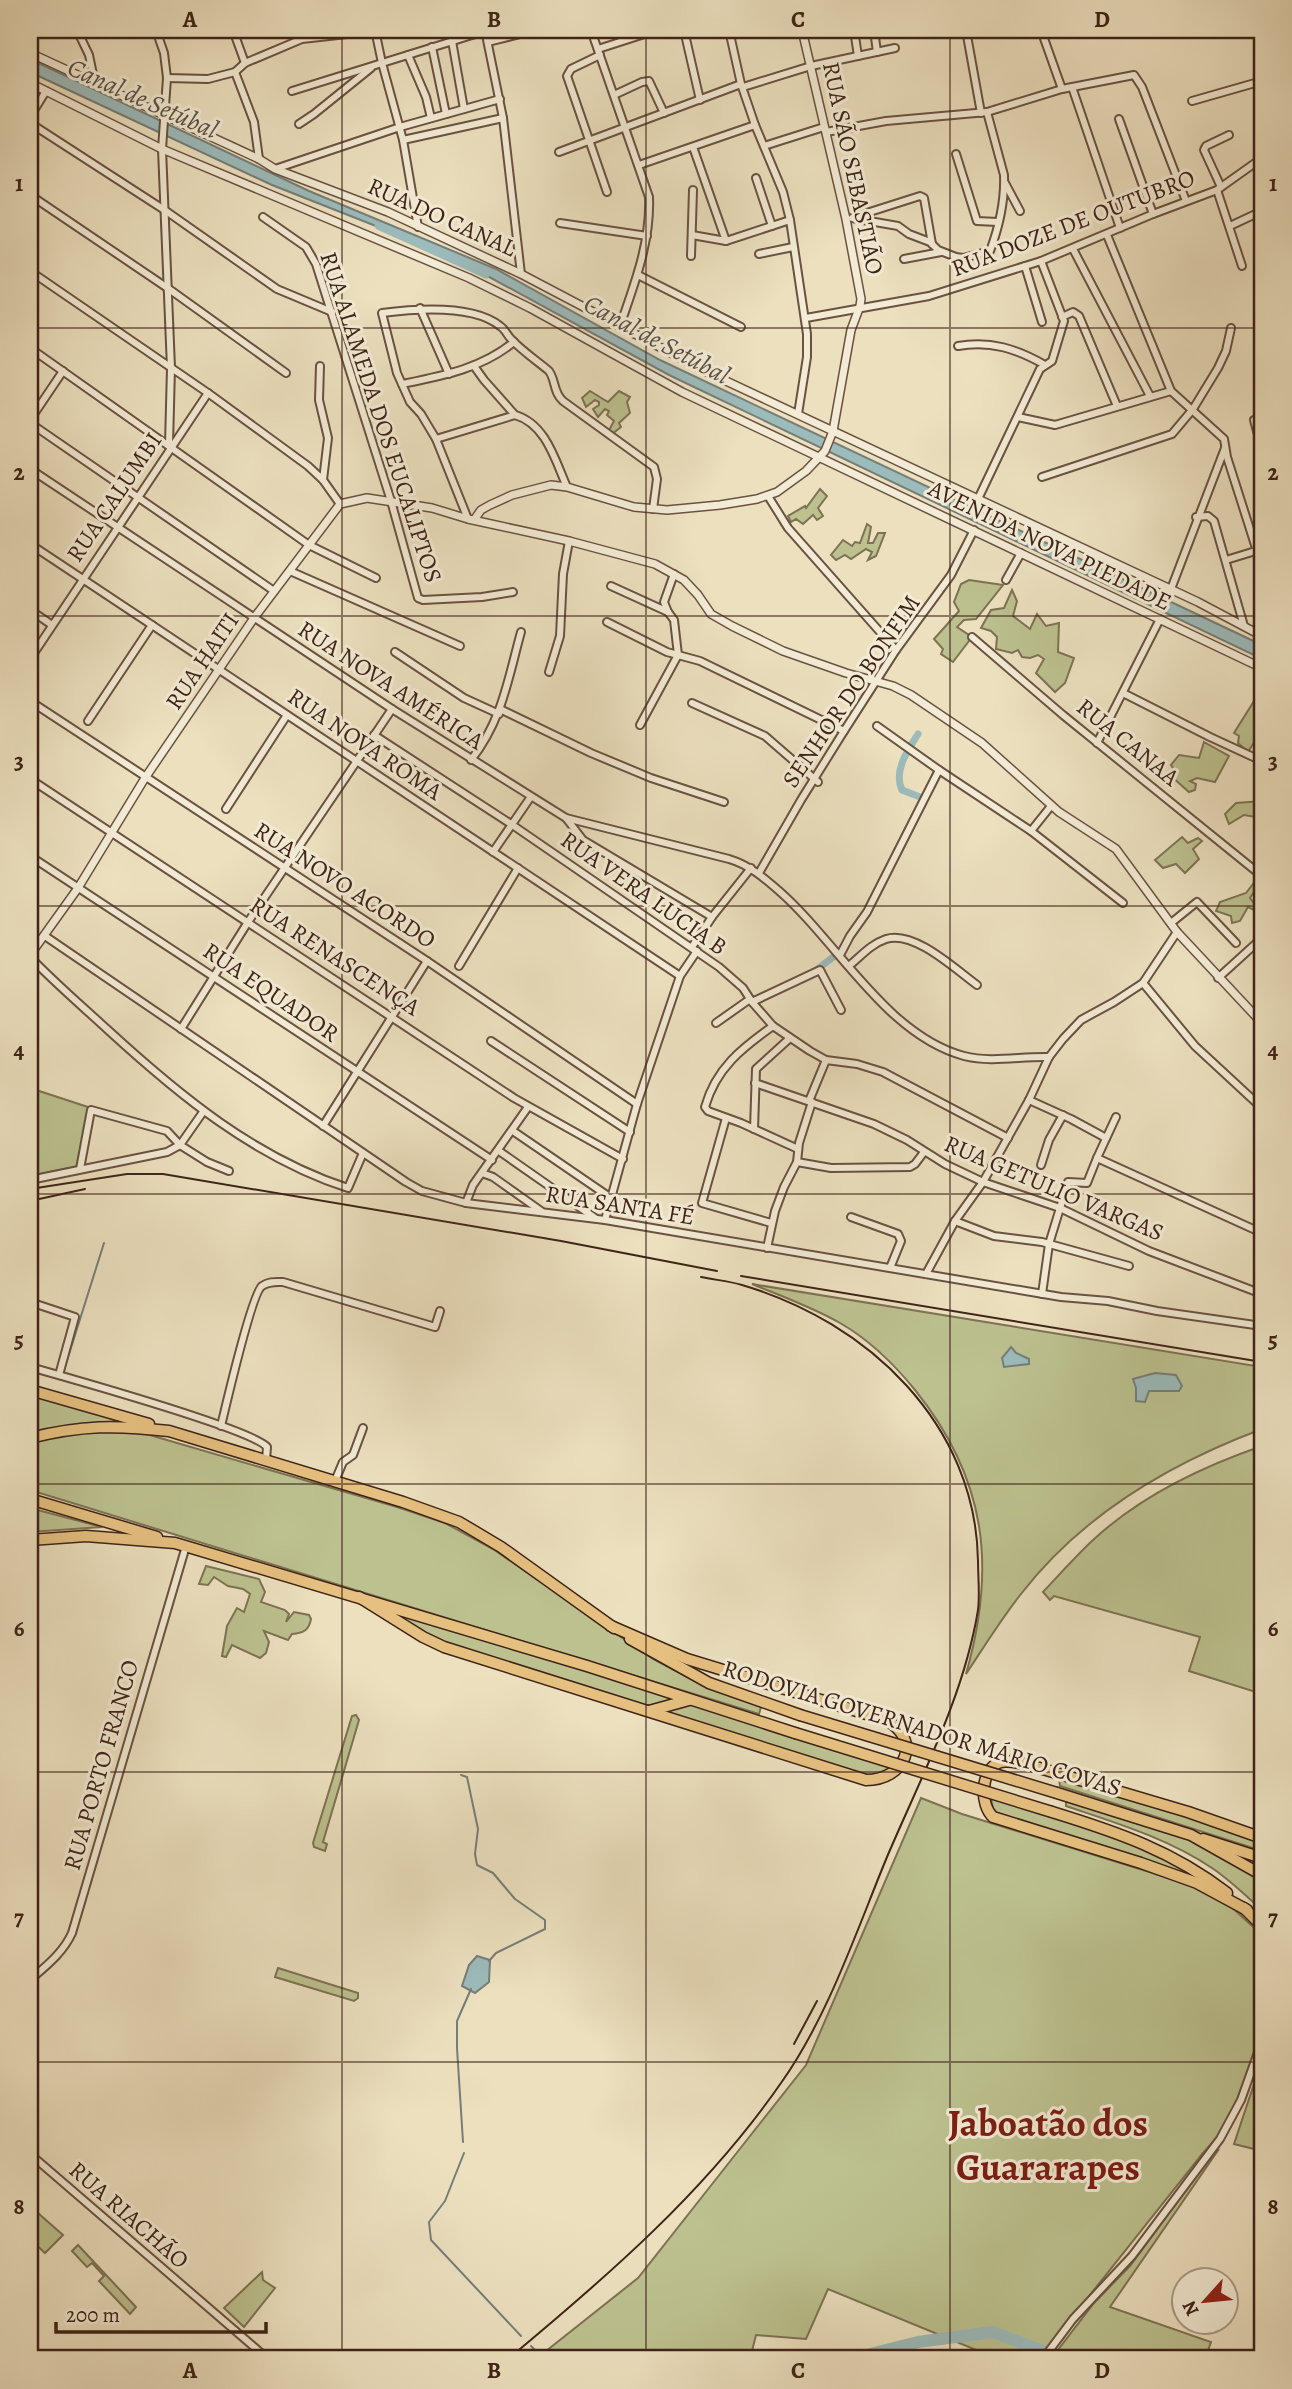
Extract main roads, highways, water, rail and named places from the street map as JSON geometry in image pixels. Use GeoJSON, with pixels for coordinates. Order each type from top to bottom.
{"type":"FeatureCollection","features":[{"type":"Feature","properties":{"kind":"main road"},"geometry":{"type":"LineString","coordinates":[[30,1390],[169,1431]]}},
{"type":"Feature","properties":{"kind":"main road","name":"RODOVIA GOVERNADOR MÁRIO COVAS"},"geometry":{"type":"LineString","coordinates":[[30,1437],[103,1426],[169,1431],[459,1522],[501,1546],[652,1653],[709,1683],[800,1715],[1191,1835],[1262,1875]]}},
{"type":"Feature","properties":{"kind":"main road"},"geometry":{"type":"LineString","coordinates":[[30,1499],[180,1544]]}},
{"type":"Feature","properties":{"kind":"main road","name":"RODOVIA GOVERNADOR MÁRIO COVAS"},"geometry":{"type":"LineString","coordinates":[[30,1540],[86,1536],[180,1544],[1052,1811],[1153,1846],[1202,1874],[1247,1910],[1262,1926]]}},
{"type":"Feature","properties":{"kind":"main road"},"geometry":{"type":"LineString","coordinates":[[359,1597],[444,1647],[866,1780],[884,1779],[895,1773],[906,1753],[906,1743],[901,1733],[886,1720],[687,1659],[611,1626]]}},
{"type":"Feature","properties":{"kind":"main road"},"geometry":{"type":"LineString","coordinates":[[649,1711],[691,1700]]}},
{"type":"Feature","properties":{"kind":"main road"},"geometry":{"type":"LineString","coordinates":[[1247,1910],[1197,1883],[993,1817],[983,1802],[984,1791],[992,1767],[1001,1761],[1016,1762],[1188,1812],[1262,1838]]}},
{"type":"Feature","properties":{"kind":"main road"},"geometry":{"type":"LineString","coordinates":[[1191,1835],[1262,1858]]}},
{"type":"Feature","properties":{"kind":"water"},"geometry":{"type":"Polygon","coordinates":[[[30,59],[309,191],[496,269],[660,360],[1262,645],[1262,659],[669,375],[482,273],[386,230],[272,185],[30,72],[30,59]]]}},
{"type":"Feature","properties":{"kind":"water"},"geometry":{"type":"Polygon","coordinates":[[[1011,1347],[1016,1353],[1029,1359],[1029,1364],[1004,1367],[1002,1358],[1011,1347]]]}},
{"type":"Feature","properties":{"kind":"water"},"geometry":{"type":"Polygon","coordinates":[[[1155,1373],[1176,1375],[1182,1386],[1179,1391],[1149,1391],[1145,1402],[1136,1401],[1133,1379],[1155,1373]]]}},
{"type":"Feature","properties":{"kind":"water"},"geometry":{"type":"Polygon","coordinates":[[[477,1956],[490,1960],[489,1982],[475,1993],[462,1986],[469,1965],[477,1956]]]}},
{"type":"Feature","properties":{"kind":"waterway","name":"Canal de Setúbal"},"geometry":{"type":"LineString","coordinates":[[378,226],[486,275]]}},
{"type":"Feature","properties":{"kind":"waterway"},"geometry":{"type":"LineString","coordinates":[[918,734],[903,761],[899,775],[902,790],[920,797],[920,805]]}},
{"type":"Feature","properties":{"kind":"waterway"},"geometry":{"type":"LineString","coordinates":[[815,971],[841,951]]}},
{"type":"Feature","properties":{"kind":"waterway"},"geometry":{"type":"LineString","coordinates":[[64,1370],[104,1243]]}},
{"type":"Feature","properties":{"kind":"waterway"},"geometry":{"type":"LineString","coordinates":[[461,1775],[467,1777],[478,1829],[475,1854],[477,1865],[493,1873],[515,1899],[545,1920],[545,1929],[496,1953],[489,1961]]}},
{"type":"Feature","properties":{"kind":"waterway"},"geometry":{"type":"LineString","coordinates":[[463,2142],[457,2021],[471,1989]]}},
{"type":"Feature","properties":{"kind":"waterway"},"geometry":{"type":"LineString","coordinates":[[464,2153],[445,2201],[429,2222],[431,2240],[521,2336]]}},
{"type":"Feature","properties":{"kind":"waterway"},"geometry":{"type":"LineString","coordinates":[[850,2359],[918,2342],[993,2332],[1041,2350]]}},
{"type":"Feature","properties":{"kind":"waterway"},"geometry":{"type":"LineString","coordinates":[[531,2346],[544,2359]]}},
{"type":"Feature","properties":{"kind":"waterway"},"geometry":{"type":"LineString","coordinates":[[1051,2355],[1063,2359]]}},
{"type":"Feature","properties":{"kind":"tram line"},"geometry":{"type":"LineString","coordinates":[[30,1189],[127,1174],[163,1174],[561,1241],[717,1271]]}},
{"type":"Feature","properties":{"kind":"tram line"},"geometry":{"type":"LineString","coordinates":[[30,1201],[85,1189]]}},
{"type":"Feature","properties":{"kind":"tram line"},"geometry":{"type":"LineString","coordinates":[[741,1276],[1262,1362]]}},
{"type":"Feature","properties":{"kind":"tram line"},"geometry":{"type":"LineString","coordinates":[[508,2359],[619,2264],[688,2196],[752,2122],[798,2057],[840,1973],[940,1736],[963,1674],[978,1610],[978,1561],[972,1511],[958,1465],[936,1423],[906,1386],[872,1352],[832,1324],[788,1302],[742,1285],[701,1277]]}},
{"type":"Feature","properties":{"kind":"tram line"},"geometry":{"type":"LineString","coordinates":[[794,2044],[817,2001]]}},
{"type":"Feature","properties":{"kind":"district","name":"Jaboatão dos Guararapes"},"geometry":{"type":"Point","coordinates":[1048,2145]}}]}
